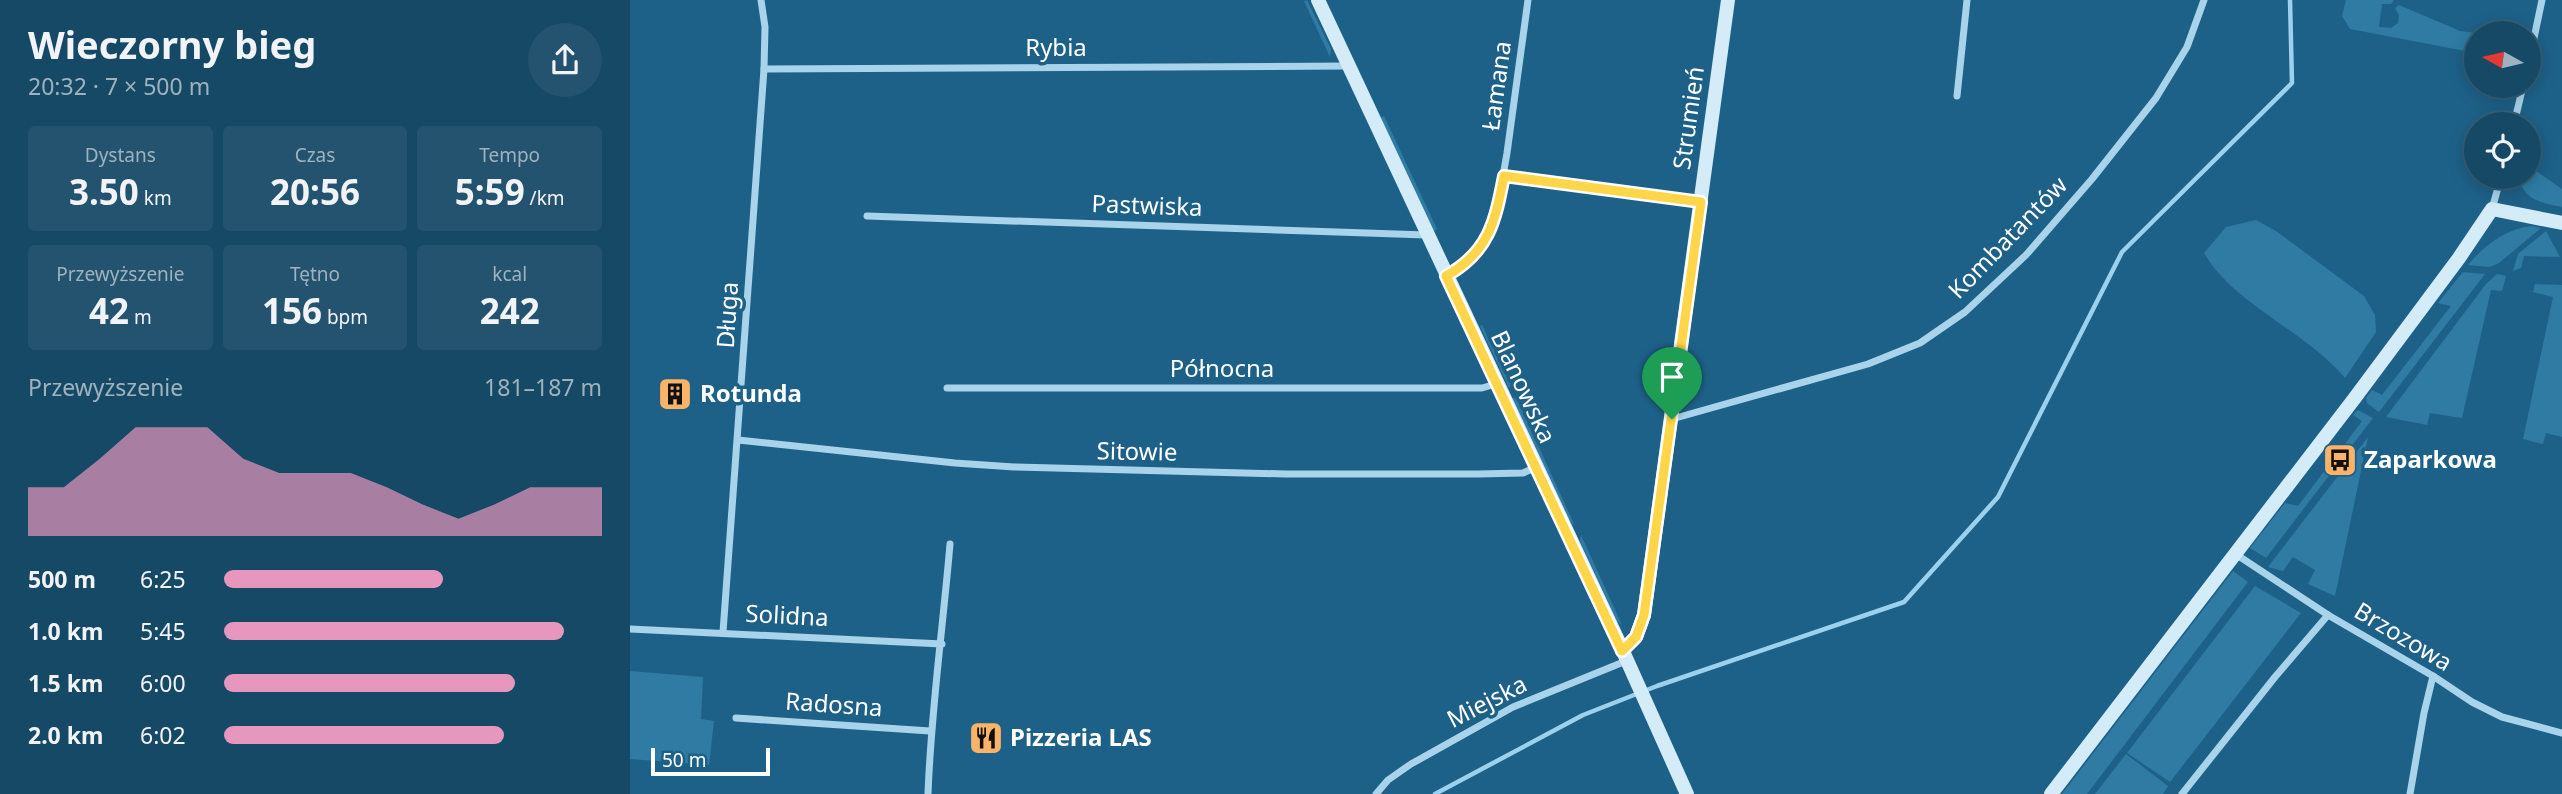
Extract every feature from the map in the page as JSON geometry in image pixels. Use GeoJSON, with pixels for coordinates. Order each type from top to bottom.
{"type":"FeatureCollection","features":[{"type":"Feature","properties":{"kind":"street","name":"Długa"},"geometry":{"type":"LineString","coordinates":[[723,632],[764,69],[765,27],[761,0]]}},
{"type":"Feature","properties":{"kind":"street","name":"Blanowska"},"geometry":{"type":"LineString","coordinates":[[1318,0],[1687,794]]}},
{"type":"Feature","properties":{"kind":"street","name":"Łamana"},"geometry":{"type":"LineString","coordinates":[[1446,276],[1470,259],[1488,237],[1497,213],[1528,0]]}},
{"type":"Feature","properties":{"kind":"street","name":"Strumień"},"geometry":{"type":"LineString","coordinates":[[1624,656],[1636,637],[1644,615],[1728,0]]}},
{"type":"Feature","properties":{"kind":"street"},"geometry":{"type":"LineString","coordinates":[[1957,96],[1967,0]]}},
{"type":"Feature","properties":{"kind":"street","name":"Kombatantów"},"geometry":{"type":"LineString","coordinates":[[1672,419],[1868,364],[1920,343],[1965,312],[2026,255],[2156,99],[2187,47],[2204,0]]}},
{"type":"Feature","properties":{"kind":"street"},"geometry":{"type":"LineString","coordinates":[[2538,21],[2542,0]]}},
{"type":"Feature","properties":{"kind":"street","name":"Rybia"},"geometry":{"type":"LineString","coordinates":[[764,69],[1349,66]]}},
{"type":"Feature","properties":{"kind":"street"},"geometry":{"type":"LineString","coordinates":[[1504,176],[1701,202]]}},
{"type":"Feature","properties":{"kind":"street"},"geometry":{"type":"LineString","coordinates":[[2051,794],[2459,258],[2492,209],[2498,189]]}},
{"type":"Feature","properties":{"kind":"street"},"geometry":{"type":"LineString","coordinates":[[2492,209],[2562,223]]}},
{"type":"Feature","properties":{"kind":"street","name":"Pastwiska"},"geometry":{"type":"LineString","coordinates":[[867,216],[1426,235]]}},
{"type":"Feature","properties":{"kind":"street","name":"Północna"},"geometry":{"type":"LineString","coordinates":[[947,388],[1482,388],[1496,384]]}},
{"type":"Feature","properties":{"kind":"street","name":"Sitowie"},"geometry":{"type":"LineString","coordinates":[[738,440],[955,463],[1111,471],[1478,474],[1523,473],[1536,467]]}},
{"type":"Feature","properties":{"kind":"street"},"geometry":{"type":"LineString","coordinates":[[928,794],[930,731],[942,644],[950,544]]}},
{"type":"Feature","properties":{"kind":"street","name":"Brzozowa"},"geometry":{"type":"LineString","coordinates":[[2234,553],[2328,615],[2472,702],[2498,716],[2562,733]]}},
{"type":"Feature","properties":{"kind":"street"},"geometry":{"type":"LineString","coordinates":[[2182,794],[2291,657],[2328,615]]}},
{"type":"Feature","properties":{"kind":"street","name":"Solidna"},"geometry":{"type":"LineString","coordinates":[[630,629],[942,644]]}},
{"type":"Feature","properties":{"kind":"street","name":"Miejska"},"geometry":{"type":"LineString","coordinates":[[1376,794],[1399,771],[1503,713],[1624,656]]}},
{"type":"Feature","properties":{"kind":"street"},"geometry":{"type":"LineString","coordinates":[[2410,794],[2433,676]]}},
{"type":"Feature","properties":{"kind":"street","name":"Radosna"},"geometry":{"type":"LineString","coordinates":[[736,718],[930,731]]}},
{"type":"Feature","properties":{"kind":"shaded area"},"geometry":{"type":"Polygon","coordinates":[[[1307,0],[1331,49],[1330,57],[1304,1],[1307,0]]]}},
{"type":"Feature","properties":{"kind":"shaded area"},"geometry":{"type":"Polygon","coordinates":[[[2346,0],[2394,0],[2391,4],[2382,4],[2379,27],[2391,28],[2398,23],[2399,15],[2395,8],[2399,5],[2464,32],[2464,51],[2350,29],[2342,16],[2346,0]]]}},
{"type":"Feature","properties":{"kind":"shaded area"},"geometry":{"type":"Polygon","coordinates":[[[1384,116],[1437,229],[1433,232],[1380,118],[1384,116]]]}},
{"type":"Feature","properties":{"kind":"shaded area"},"geometry":{"type":"Polygon","coordinates":[[[2541,174],[2562,189],[2562,207],[2535,199],[2523,189],[2541,189],[2541,174]]]}},
{"type":"Feature","properties":{"kind":"shaded area"},"geometry":{"type":"Polygon","coordinates":[[[2256,220],[2276,231],[2364,296],[2375,315],[2376,332],[2345,378],[2311,346],[2251,303],[2217,271],[2204,253],[2226,227],[2256,220]]]}},
{"type":"Feature","properties":{"kind":"shaded area"},"geometry":{"type":"Polygon","coordinates":[[[2532,226],[2541,228],[2499,263],[2490,267],[2468,265],[2496,239],[2532,226]]]}},
{"type":"Feature","properties":{"kind":"shaded area"},"geometry":{"type":"Polygon","coordinates":[[[2546,231],[2560,257],[2524,256],[2521,268],[2513,271],[2518,254],[2546,231]]]}},
{"type":"Feature","properties":{"kind":"shaded area"},"geometry":{"type":"Polygon","coordinates":[[[2463,272],[2485,274],[2379,412],[2367,403],[2366,398],[2372,390],[2382,395],[2451,306],[2438,303],[2463,272]]]}},
{"type":"Feature","properties":{"kind":"shaded area"},"geometry":{"type":"Polygon","coordinates":[[[2497,274],[2506,276],[2502,291],[2491,290],[2462,418],[2430,413],[2427,425],[2386,417],[2486,284],[2497,274]]]}},
{"type":"Feature","properties":{"kind":"shaded area"},"geometry":{"type":"Polygon","coordinates":[[[2535,284],[2562,285],[2562,437],[2546,433],[2543,444],[2523,439],[2553,297],[2533,292],[2535,284]]]}},
{"type":"Feature","properties":{"kind":"shaded area"},"geometry":{"type":"Polygon","coordinates":[[[1482,325],[1511,386],[1509,388],[1480,326],[1482,325]]]}},
{"type":"Feature","properties":{"kind":"shaded area"},"geometry":{"type":"Polygon","coordinates":[[[1516,397],[1575,526],[1570,521],[1512,399],[1516,397]]]}},
{"type":"Feature","properties":{"kind":"shaded area"},"geometry":{"type":"Polygon","coordinates":[[[2358,410],[2373,418],[2266,558],[2250,548],[2285,503],[2298,506],[2362,421],[2353,415],[2358,410]]]}},
{"type":"Feature","properties":{"kind":"shaded area"},"geometry":{"type":"Polygon","coordinates":[[[2368,437],[2335,596],[2308,584],[2315,570],[2293,557],[2283,571],[2268,567],[2368,437]]]}},
{"type":"Feature","properties":{"kind":"shaded area"},"geometry":{"type":"Polygon","coordinates":[[[1581,535],[1622,625],[1617,621],[1580,541],[1581,535]]]}},
{"type":"Feature","properties":{"kind":"shaded area"},"geometry":{"type":"Polygon","coordinates":[[[2233,571],[2248,582],[2087,794],[2062,794],[2233,571]]]}},
{"type":"Feature","properties":{"kind":"shaded area"},"geometry":{"type":"Polygon","coordinates":[[[2255,586],[2301,613],[2170,782],[2127,753],[2255,586]]]}},
{"type":"Feature","properties":{"kind":"shaded area"},"geometry":{"type":"Polygon","coordinates":[[[630,671],[703,677],[701,719],[714,721],[709,765],[630,759],[630,671]]]}},
{"type":"Feature","properties":{"kind":"shaded area"},"geometry":{"type":"Polygon","coordinates":[[[2126,754],[2168,786],[2163,794],[2095,794],[2126,754]]]}},
{"type":"Feature","properties":{"kind":"waterway"},"geometry":{"type":"LineString","coordinates":[[1435,794],[1583,715],[1657,686],[1904,602],[1998,497],[2122,252],[2292,83],[2290,0]]}},
{"type":"Feature","properties":{"kind":"place","name":"Rotunda"},"geometry":{"type":"Point","coordinates":[675,394]}},
{"type":"Feature","properties":{"kind":"place","name":"Zaparkowa"},"geometry":{"type":"Point","coordinates":[2340,460]}},
{"type":"Feature","properties":{"kind":"place","name":"Pizzeria LAS"},"geometry":{"type":"Point","coordinates":[986,738]}},
{"type":"Feature","properties":{"kind":"route"},"geometry":{"type":"LineString","coordinates":[[1504,176],[1701,202],[1672,419],[1644,615],[1636,637],[1622,651],[1446,276],[1470,259],[1488,237],[1495,221],[1504,176]]}}]}
